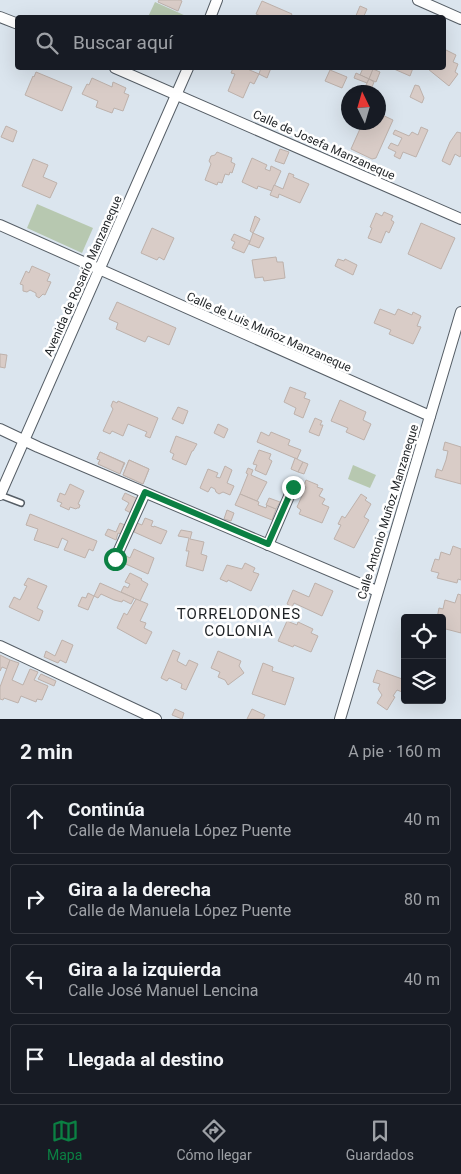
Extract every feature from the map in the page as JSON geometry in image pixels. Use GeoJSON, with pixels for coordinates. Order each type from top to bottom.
{"type":"FeatureCollection","features":[{"type":"Feature","properties":{"kind":"street"},"geometry":{"type":"LineString","coordinates":[[211,15],[217,0]]}},
{"type":"Feature","properties":{"kind":"street"},"geometry":{"type":"LineString","coordinates":[[418,0],[461,19]]}},
{"type":"Feature","properties":{"kind":"street"},"geometry":{"type":"LineString","coordinates":[[0,17],[15,23]]}},
{"type":"Feature","properties":{"kind":"street","name":"Calle de Josefa Manzaneque"},"geometry":{"type":"LineString","coordinates":[[121,70],[461,219]]}},
{"type":"Feature","properties":{"kind":"street","name":"Avenida de Rosario Manzaneque"},"geometry":{"type":"LineString","coordinates":[[0,495],[187,70]]}},
{"type":"Feature","properties":{"kind":"street","name":"Calle de Luis Muñoz Manzaneque"},"geometry":{"type":"LineString","coordinates":[[0,225],[430,416]]}},
{"type":"Feature","properties":{"kind":"street","name":"Calle Antonio Muñoz Manzaneque"},"geometry":{"type":"LineString","coordinates":[[340,719],[461,312]]}},
{"type":"Feature","properties":{"kind":"street"},"geometry":{"type":"LineString","coordinates":[[0,429],[377,591]]}},
{"type":"Feature","properties":{"kind":"street"},"geometry":{"type":"LineString","coordinates":[[268,544],[293,487]]}},
{"type":"Feature","properties":{"kind":"street"},"geometry":{"type":"LineString","coordinates":[[115,559],[145,492]]}},
{"type":"Feature","properties":{"kind":"street"},"geometry":{"type":"LineString","coordinates":[[0,646],[156,719]]}},
{"type":"Feature","properties":{"kind":"lane"},"geometry":{"type":"LineString","coordinates":[[0,495],[21,503]]}},
{"type":"Feature","properties":{"kind":"green space"},"geometry":{"type":"Polygon","coordinates":[[[155,2],[184,15],[149,15],[155,2]]]}},
{"type":"Feature","properties":{"kind":"green space"},"geometry":{"type":"Polygon","coordinates":[[[37,204],[93,228],[82,253],[27,228],[37,204]]]}},
{"type":"Feature","properties":{"kind":"green space"},"geometry":{"type":"Polygon","coordinates":[[[353,465],[376,475],[370,488],[348,479],[353,465]]]}},
{"type":"Feature","properties":{"kind":"building"},"geometry":{"type":"Polygon","coordinates":[[[159,0],[182,1],[178,11],[158,2],[159,0]]]}},
{"type":"Feature","properties":{"kind":"building"},"geometry":{"type":"Polygon","coordinates":[[[262,1],[292,14],[258,15],[256,14],[262,1]]]}},
{"type":"Feature","properties":{"kind":"building"},"geometry":{"type":"Polygon","coordinates":[[[360,6],[367,9],[364,15],[356,15],[360,6]]]}},
{"type":"Feature","properties":{"kind":"building"},"geometry":{"type":"Polygon","coordinates":[[[446,50],[456,55],[453,62],[458,64],[455,72],[458,74],[449,86],[429,70],[446,70],[446,50]]]}},
{"type":"Feature","properties":{"kind":"building"},"geometry":{"type":"Polygon","coordinates":[[[232,70],[250,70],[259,74],[254,84],[250,82],[243,98],[228,91],[235,74],[231,73],[232,70]]]}},
{"type":"Feature","properties":{"kind":"building"},"geometry":{"type":"Polygon","coordinates":[[[260,70],[270,70],[267,78],[259,74],[260,70]]]}},
{"type":"Feature","properties":{"kind":"building"},"geometry":{"type":"Polygon","coordinates":[[[330,70],[347,77],[341,88],[325,81],[330,70]]]}},
{"type":"Feature","properties":{"kind":"building"},"geometry":{"type":"Polygon","coordinates":[[[362,70],[373,70],[369,79],[360,75],[362,70]]]}},
{"type":"Feature","properties":{"kind":"building"},"geometry":{"type":"Polygon","coordinates":[[[373,70],[380,72],[376,82],[369,79],[373,70]]]}},
{"type":"Feature","properties":{"kind":"building"},"geometry":{"type":"Polygon","coordinates":[[[396,70],[412,70],[410,76],[396,70]]]}},
{"type":"Feature","properties":{"kind":"building"},"geometry":{"type":"Polygon","coordinates":[[[36,72],[72,87],[62,111],[25,95],[36,72]]]}},
{"type":"Feature","properties":{"kind":"building"},"geometry":{"type":"Polygon","coordinates":[[[356,73],[369,79],[367,83],[354,78],[356,73]]]}},
{"type":"Feature","properties":{"kind":"building"},"geometry":{"type":"Polygon","coordinates":[[[92,78],[112,87],[113,82],[126,88],[124,93],[129,95],[123,111],[114,108],[112,113],[96,107],[98,101],[82,94],[92,78]]]}},
{"type":"Feature","properties":{"kind":"building"},"geometry":{"type":"Polygon","coordinates":[[[369,79],[374,82],[373,85],[366,85],[369,79]]]}},
{"type":"Feature","properties":{"kind":"building"},"geometry":{"type":"Polygon","coordinates":[[[415,85],[419,86],[424,98],[422,103],[410,97],[415,85]]]}},
{"type":"Feature","properties":{"kind":"building"},"geometry":{"type":"Polygon","coordinates":[[[386,117],[393,120],[376,158],[372,159],[351,149],[359,130],[386,130],[386,117]]]}},
{"type":"Feature","properties":{"kind":"building"},"geometry":{"type":"Polygon","coordinates":[[[6,126],[17,131],[13,142],[1,137],[6,126]]]}},
{"type":"Feature","properties":{"kind":"building"},"geometry":{"type":"Polygon","coordinates":[[[421,127],[428,130],[416,157],[403,152],[400,159],[394,156],[396,152],[388,148],[391,143],[398,146],[402,138],[393,134],[395,130],[409,136],[412,132],[418,135],[421,127]]]}},
{"type":"Feature","properties":{"kind":"building"},"geometry":{"type":"Polygon","coordinates":[[[457,132],[461,133],[461,155],[460,157],[455,154],[450,165],[442,161],[450,142],[457,132]]]}},
{"type":"Feature","properties":{"kind":"building"},"geometry":{"type":"Polygon","coordinates":[[[280,149],[289,152],[284,164],[275,161],[280,149]]]}},
{"type":"Feature","properties":{"kind":"building"},"geometry":{"type":"Polygon","coordinates":[[[217,152],[232,158],[231,162],[235,164],[232,173],[230,172],[229,175],[225,174],[222,183],[218,182],[217,185],[205,180],[211,164],[209,161],[211,156],[217,152]]]}},
{"type":"Feature","properties":{"kind":"building"},"geometry":{"type":"Polygon","coordinates":[[[252,158],[267,165],[265,169],[270,171],[271,166],[281,171],[272,191],[258,186],[257,189],[242,182],[252,158]]]}},
{"type":"Feature","properties":{"kind":"building"},"geometry":{"type":"Polygon","coordinates":[[[33,159],[48,165],[43,177],[57,183],[50,198],[22,186],[33,159]]]}},
{"type":"Feature","properties":{"kind":"building"},"geometry":{"type":"Polygon","coordinates":[[[289,173],[294,175],[293,177],[309,184],[300,203],[279,194],[278,198],[270,195],[274,185],[283,189],[289,173]]]}},
{"type":"Feature","properties":{"kind":"building"},"geometry":{"type":"Polygon","coordinates":[[[384,212],[393,216],[391,220],[394,222],[389,233],[386,231],[381,243],[368,238],[376,213],[382,216],[384,212]]]}},
{"type":"Feature","properties":{"kind":"building"},"geometry":{"type":"Polygon","coordinates":[[[255,216],[260,219],[253,233],[250,231],[255,216]]]}},
{"type":"Feature","properties":{"kind":"building"},"geometry":{"type":"Polygon","coordinates":[[[421,223],[455,238],[441,269],[408,254],[421,223]]]}},
{"type":"Feature","properties":{"kind":"building"},"geometry":{"type":"Polygon","coordinates":[[[152,228],[174,238],[164,260],[159,257],[157,260],[141,253],[152,228]]]}},
{"type":"Feature","properties":{"kind":"building"},"geometry":{"type":"Polygon","coordinates":[[[253,233],[264,238],[259,248],[249,244],[253,233]]]}},
{"type":"Feature","properties":{"kind":"building"},"geometry":{"type":"Polygon","coordinates":[[[234,234],[250,241],[244,253],[232,248],[235,242],[231,240],[234,234]]]}},
{"type":"Feature","properties":{"kind":"building"},"geometry":{"type":"Polygon","coordinates":[[[276,257],[277,262],[283,262],[285,278],[264,281],[263,277],[255,278],[252,260],[276,257]]]}},
{"type":"Feature","properties":{"kind":"building"},"geometry":{"type":"Polygon","coordinates":[[[338,259],[344,261],[345,259],[357,265],[353,275],[335,266],[338,259]]]}},
{"type":"Feature","properties":{"kind":"building"},"geometry":{"type":"Polygon","coordinates":[[[32,266],[50,274],[47,281],[51,282],[45,295],[43,294],[39,298],[36,296],[36,293],[30,290],[27,292],[23,291],[23,285],[20,284],[26,271],[29,273],[32,266]]]}},
{"type":"Feature","properties":{"kind":"building"},"geometry":{"type":"Polygon","coordinates":[[[117,302],[176,328],[169,345],[148,336],[145,342],[116,329],[118,323],[109,319],[117,302]]]}},
{"type":"Feature","properties":{"kind":"building"},"geometry":{"type":"Polygon","coordinates":[[[380,309],[395,315],[398,309],[412,315],[413,312],[421,316],[417,326],[421,327],[413,344],[389,334],[391,330],[374,323],[380,309]]]}},
{"type":"Feature","properties":{"kind":"building"},"geometry":{"type":"Polygon","coordinates":[[[0,354],[7,355],[5,368],[0,367],[0,354]]]}},
{"type":"Feature","properties":{"kind":"building"},"geometry":{"type":"Polygon","coordinates":[[[290,387],[306,393],[304,398],[310,400],[303,418],[294,414],[296,408],[284,402],[290,387]]]}},
{"type":"Feature","properties":{"kind":"building"},"geometry":{"type":"Polygon","coordinates":[[[340,400],[366,412],[363,420],[371,424],[364,440],[346,432],[348,428],[331,421],[340,400]]]}},
{"type":"Feature","properties":{"kind":"building"},"geometry":{"type":"Polygon","coordinates":[[[113,401],[117,403],[118,401],[158,418],[150,438],[145,436],[147,432],[128,424],[123,436],[112,431],[110,434],[103,431],[113,409],[111,406],[113,401]]]}},
{"type":"Feature","properties":{"kind":"building"},"geometry":{"type":"Polygon","coordinates":[[[178,407],[188,411],[183,424],[172,419],[178,407]]]}},
{"type":"Feature","properties":{"kind":"building"},"geometry":{"type":"Polygon","coordinates":[[[315,418],[322,421],[320,425],[323,425],[319,436],[309,432],[315,418]]]}},
{"type":"Feature","properties":{"kind":"building"},"geometry":{"type":"Polygon","coordinates":[[[218,424],[228,429],[224,438],[214,433],[218,424]]]}},
{"type":"Feature","properties":{"kind":"building"},"geometry":{"type":"Polygon","coordinates":[[[261,432],[269,436],[271,432],[290,440],[288,445],[301,450],[297,459],[257,442],[261,432]]]}},
{"type":"Feature","properties":{"kind":"building"},"geometry":{"type":"Polygon","coordinates":[[[176,436],[197,444],[186,465],[172,459],[174,454],[170,452],[176,436]]]}},
{"type":"Feature","properties":{"kind":"building"},"geometry":{"type":"Polygon","coordinates":[[[445,442],[461,447],[461,484],[435,477],[437,469],[442,471],[446,460],[448,451],[443,450],[445,442]]]}},
{"type":"Feature","properties":{"kind":"building"},"geometry":{"type":"Polygon","coordinates":[[[259,450],[271,454],[269,459],[272,461],[266,475],[255,470],[257,465],[253,464],[259,450]]]}},
{"type":"Feature","properties":{"kind":"building"},"geometry":{"type":"Polygon","coordinates":[[[100,452],[125,463],[120,473],[98,464],[100,460],[97,459],[100,452]]]}},
{"type":"Feature","properties":{"kind":"building"},"geometry":{"type":"Polygon","coordinates":[[[100,452],[124,463],[120,474],[98,464],[100,460],[97,459],[100,452]]]}},
{"type":"Feature","properties":{"kind":"building"},"geometry":{"type":"Polygon","coordinates":[[[295,458],[303,462],[298,472],[291,469],[295,458]]]}},
{"type":"Feature","properties":{"kind":"building"},"geometry":{"type":"Polygon","coordinates":[[[129,460],[149,469],[143,484],[123,475],[129,460]]]}},
{"type":"Feature","properties":{"kind":"building"},"geometry":{"type":"Polygon","coordinates":[[[129,460],[149,469],[143,484],[123,475],[129,460]]]}},
{"type":"Feature","properties":{"kind":"building"},"geometry":{"type":"Polygon","coordinates":[[[303,462],[308,464],[304,474],[298,472],[303,462]]]}},
{"type":"Feature","properties":{"kind":"building"},"geometry":{"type":"Polygon","coordinates":[[[225,466],[232,470],[227,483],[234,486],[230,495],[223,492],[219,494],[211,487],[208,492],[200,488],[208,469],[218,473],[216,477],[220,478],[225,466]]]}},
{"type":"Feature","properties":{"kind":"building"},"geometry":{"type":"Polygon","coordinates":[[[248,468],[253,470],[251,475],[267,482],[257,501],[240,494],[248,474],[246,473],[248,468]]]}},
{"type":"Feature","properties":{"kind":"building"},"geometry":{"type":"Polygon","coordinates":[[[306,480],[323,489],[319,496],[325,499],[322,504],[329,507],[322,523],[299,514],[301,510],[297,507],[306,487],[304,486],[306,480]]]}},
{"type":"Feature","properties":{"kind":"building"},"geometry":{"type":"Polygon","coordinates":[[[70,484],[84,491],[78,504],[80,505],[79,508],[70,507],[69,510],[60,506],[62,503],[57,501],[60,493],[65,495],[70,484]]]}},
{"type":"Feature","properties":{"kind":"building"},"geometry":{"type":"Polygon","coordinates":[[[125,493],[138,499],[131,513],[125,510],[129,503],[122,499],[125,493]]]}},
{"type":"Feature","properties":{"kind":"building"},"geometry":{"type":"Polygon","coordinates":[[[240,494],[259,502],[258,505],[266,508],[267,505],[276,509],[272,520],[235,505],[240,494]]]}},
{"type":"Feature","properties":{"kind":"building"},"geometry":{"type":"Polygon","coordinates":[[[361,494],[371,504],[364,517],[369,520],[354,548],[334,539],[341,525],[338,524],[342,516],[345,518],[361,494]]]}},
{"type":"Feature","properties":{"kind":"building"},"geometry":{"type":"Polygon","coordinates":[[[269,498],[280,502],[276,509],[266,505],[269,498]]]}},
{"type":"Feature","properties":{"kind":"building"},"geometry":{"type":"Polygon","coordinates":[[[227,510],[234,513],[231,521],[224,519],[227,510]]]}},
{"type":"Feature","properties":{"kind":"building"},"geometry":{"type":"Polygon","coordinates":[[[30,514],[97,541],[93,551],[89,549],[85,558],[64,550],[68,541],[62,538],[58,548],[34,540],[38,529],[26,525],[30,514]]]}},
{"type":"Feature","properties":{"kind":"building"},"geometry":{"type":"Polygon","coordinates":[[[145,518],[153,521],[151,526],[167,531],[161,544],[134,532],[137,523],[142,525],[145,518]]]}},
{"type":"Feature","properties":{"kind":"building"},"geometry":{"type":"Polygon","coordinates":[[[120,523],[125,525],[121,534],[118,533],[116,540],[105,535],[108,529],[116,532],[120,523]]]}},
{"type":"Feature","properties":{"kind":"building"},"geometry":{"type":"Polygon","coordinates":[[[181,530],[192,532],[190,539],[204,542],[201,554],[207,556],[203,571],[186,566],[189,551],[186,551],[189,538],[178,536],[181,530]]]}},
{"type":"Feature","properties":{"kind":"building"},"geometry":{"type":"Polygon","coordinates":[[[453,546],[461,549],[461,580],[458,579],[457,583],[437,578],[439,573],[431,571],[435,559],[439,560],[441,552],[450,555],[453,546]]]}},
{"type":"Feature","properties":{"kind":"building"},"geometry":{"type":"Polygon","coordinates":[[[134,549],[154,558],[148,574],[119,561],[122,554],[130,558],[134,549]]]}},
{"type":"Feature","properties":{"kind":"building"},"geometry":{"type":"Polygon","coordinates":[[[245,563],[255,568],[253,572],[259,574],[251,591],[228,580],[227,582],[220,579],[227,565],[242,569],[245,563]]]}},
{"type":"Feature","properties":{"kind":"building"},"geometry":{"type":"Polygon","coordinates":[[[130,573],[148,584],[140,601],[121,592],[124,586],[128,588],[130,584],[125,582],[130,573]]]}},
{"type":"Feature","properties":{"kind":"building"},"geometry":{"type":"Polygon","coordinates":[[[28,578],[47,586],[37,608],[43,611],[39,621],[9,607],[14,597],[20,600],[27,586],[24,585],[28,578]]]}},
{"type":"Feature","properties":{"kind":"building"},"geometry":{"type":"Polygon","coordinates":[[[100,583],[134,598],[131,604],[123,600],[122,602],[114,600],[101,594],[98,598],[94,596],[100,583]]]}},
{"type":"Feature","properties":{"kind":"building"},"geometry":{"type":"Polygon","coordinates":[[[315,583],[333,591],[322,616],[294,603],[292,607],[287,604],[293,590],[309,597],[315,583]]]}},
{"type":"Feature","properties":{"kind":"building"},"geometry":{"type":"Polygon","coordinates":[[[88,593],[94,596],[88,610],[78,606],[82,597],[86,598],[88,593]]]}},
{"type":"Feature","properties":{"kind":"building"},"geometry":{"type":"Polygon","coordinates":[[[458,594],[461,595],[461,633],[446,629],[446,614],[438,614],[439,608],[443,609],[445,600],[455,603],[458,594]]]}},
{"type":"Feature","properties":{"kind":"building"},"geometry":{"type":"Polygon","coordinates":[[[136,599],[148,604],[140,621],[146,623],[144,628],[152,632],[146,644],[117,628],[124,613],[127,615],[136,599]]]}},
{"type":"Feature","properties":{"kind":"building"},"geometry":{"type":"Polygon","coordinates":[[[287,621],[297,625],[298,622],[313,629],[311,633],[318,636],[311,652],[278,641],[287,621]]]}},
{"type":"Feature","properties":{"kind":"building"},"geometry":{"type":"Polygon","coordinates":[[[62,640],[73,645],[66,663],[60,660],[58,663],[44,657],[46,651],[55,656],[62,640]]]}},
{"type":"Feature","properties":{"kind":"building"},"geometry":{"type":"Polygon","coordinates":[[[173,650],[180,653],[177,661],[186,666],[189,660],[198,664],[186,690],[181,688],[182,684],[169,678],[167,681],[161,678],[173,650]]]}},
{"type":"Feature","properties":{"kind":"building"},"geometry":{"type":"Polygon","coordinates":[[[218,651],[241,661],[239,666],[244,673],[228,685],[225,680],[218,677],[220,672],[211,668],[218,651]]]}},
{"type":"Feature","properties":{"kind":"building"},"geometry":{"type":"Polygon","coordinates":[[[0,655],[10,660],[7,669],[2,667],[0,671],[0,655]]]}},
{"type":"Feature","properties":{"kind":"building"},"geometry":{"type":"Polygon","coordinates":[[[10,660],[19,663],[12,680],[23,685],[30,669],[38,672],[34,680],[48,686],[42,700],[37,699],[36,702],[21,696],[18,703],[4,698],[3,700],[0,699],[0,687],[10,660]]]}},
{"type":"Feature","properties":{"kind":"building"},"geometry":{"type":"Polygon","coordinates":[[[263,663],[273,667],[272,671],[294,678],[285,705],[252,694],[263,663]]]}},
{"type":"Feature","properties":{"kind":"building"},"geometry":{"type":"Polygon","coordinates":[[[377,670],[401,679],[401,692],[397,690],[387,710],[377,703],[382,695],[378,689],[380,684],[373,682],[377,670]]]}},
{"type":"Feature","properties":{"kind":"building"},"geometry":{"type":"Polygon","coordinates":[[[41,674],[56,681],[54,686],[38,679],[41,674]]]}},
{"type":"Feature","properties":{"kind":"building"},"geometry":{"type":"Polygon","coordinates":[[[175,709],[184,713],[182,719],[172,715],[175,709]]]}},
{"type":"Feature","properties":{"kind":"building"},"geometry":{"type":"Polygon","coordinates":[[[252,709],[265,715],[263,719],[247,719],[252,709]]]}},
{"type":"Feature","properties":{"kind":"district","name":"TORRELODONES COLONIA"},"geometry":{"type":"Point","coordinates":[239,622]}},
{"type":"Feature","properties":{"kind":"route"},"geometry":{"type":"LineString","coordinates":[[115,559],[145,492],[268,544],[293,487]]}}]}
